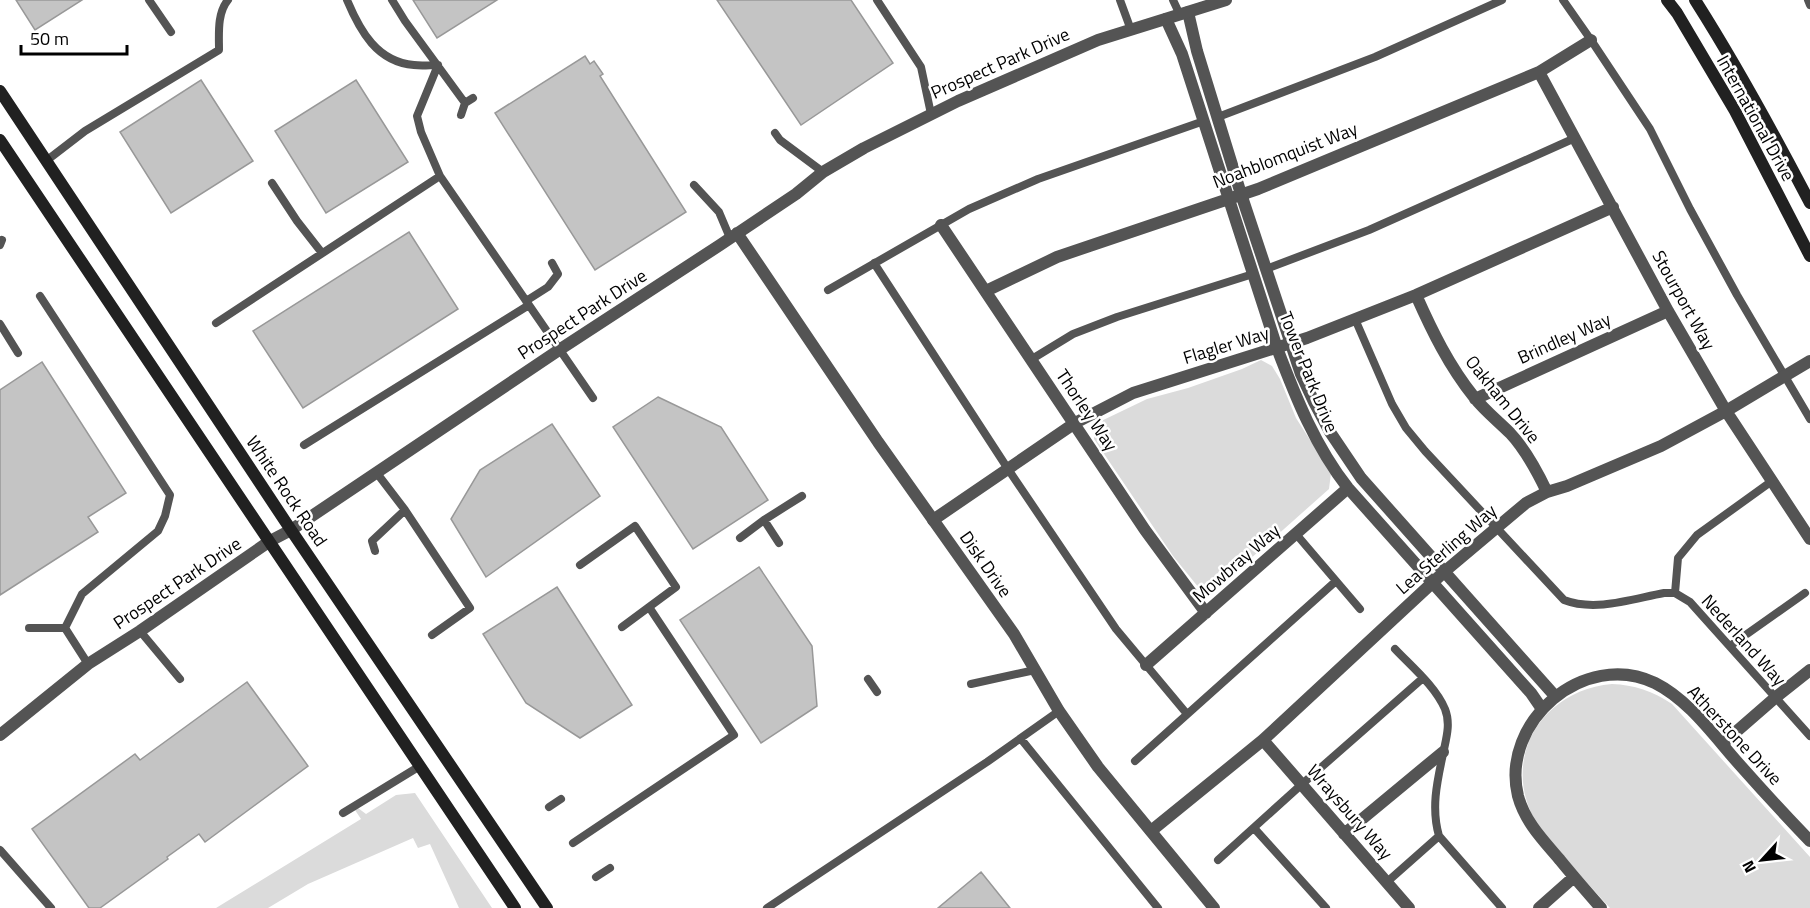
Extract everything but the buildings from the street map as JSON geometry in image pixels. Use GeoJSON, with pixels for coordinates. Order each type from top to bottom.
{"type":"FeatureCollection","features":[{"type":"Feature","properties":{"kind":"main road","name":"International Drive"},"geometry":{"type":"LineString","coordinates":[[1667,0],[1735,111],[1810,256]]}},
{"type":"Feature","properties":{"kind":"main road","name":"International Drive"},"geometry":{"type":"LineString","coordinates":[[1695,0],[1723,43],[1810,202]]}},
{"type":"Feature","properties":{"kind":"main road","name":"White Rock Road"},"geometry":{"type":"LineString","coordinates":[[0,91],[291,530],[547,908]]}},
{"type":"Feature","properties":{"kind":"main road"},"geometry":{"type":"LineString","coordinates":[[0,140],[515,908]]}},
{"type":"Feature","properties":{"kind":"street","name":"Prospect Park Drive"},"geometry":{"type":"LineString","coordinates":[[0,735],[88,664],[270,541],[291,530],[796,194],[823,172],[931,114],[1098,40],[1226,0]]}},
{"type":"Feature","properties":{"kind":"street","name":"Tower Park Drive"},"geometry":{"type":"LineString","coordinates":[[1184,13],[1218,117],[1253,274],[1277,348],[1310,429],[1348,488],[1531,693],[1542,709]]}},
{"type":"Feature","properties":{"kind":"street","name":"Tower Park Drive"},"geometry":{"type":"LineString","coordinates":[[1166,19],[1182,54],[1204,121],[1266,269],[1291,344],[1314,402],[1361,478],[1555,696]]}},
{"type":"Feature","properties":{"kind":"street","name":"Noahblomquist Way"},"geometry":{"type":"LineString","coordinates":[[986,291],[1057,256],[1258,189],[1539,72],[1591,39]]}},
{"type":"Feature","properties":{"kind":"street","name":"Stourport Way"},"geometry":{"type":"LineString","coordinates":[[1539,72],[1668,311],[1726,411],[1810,539]]}},
{"type":"Feature","properties":{"kind":"street","name":"Flagler Way"},"geometry":{"type":"LineString","coordinates":[[933,519],[1075,423],[1133,393],[1291,344],[1416,296],[1613,207]]}},
{"type":"Feature","properties":{"kind":"street","name":"Thorley Way"},"geometry":{"type":"LineString","coordinates":[[941,225],[1145,530],[1206,613]]}},
{"type":"Feature","properties":{"kind":"street","name":"Disk Drive"},"geometry":{"type":"LineString","coordinates":[[734,235],[1014,634],[1059,711],[1098,767],[1214,908]]}},
{"type":"Feature","properties":{"kind":"street","name":"Oakham Drive"},"geometry":{"type":"LineString","coordinates":[[1416,296],[1444,352],[1460,378],[1475,399],[1524,450],[1547,492]]}},
{"type":"Feature","properties":{"kind":"street","name":"Brindley Way"},"geometry":{"type":"LineString","coordinates":[[1475,399],[1668,311]]}},
{"type":"Feature","properties":{"kind":"street","name":"Lea Sterling Way"},"geometry":{"type":"LineString","coordinates":[[1151,831],[1263,740],[1444,572],[1526,503],[1547,492],[1567,486],[1661,446],[1726,411],[1810,361]]}},
{"type":"Feature","properties":{"kind":"street","name":"Mowbray Way"},"geometry":{"type":"LineString","coordinates":[[1146,665],[1348,488]]}},
{"type":"Feature","properties":{"kind":"street"},"geometry":{"type":"LineString","coordinates":[[1722,744],[1810,670]]}},
{"type":"Feature","properties":{"kind":"street","name":"Atherstone Drive"},"geometry":{"type":"LineString","coordinates":[[1601,908],[1525,817],[1518,795],[1515,771],[1527,729],[1555,696],[1575,684],[1613,675],[1634,676],[1654,683],[1676,697],[1690,709],[1810,841]]}},
{"type":"Feature","properties":{"kind":"street","name":"Wraysbury Way"},"geometry":{"type":"LineString","coordinates":[[1263,740],[1409,908]]}},
{"type":"Feature","properties":{"kind":"street"},"geometry":{"type":"LineString","coordinates":[[1344,834],[1443,752]]}},
{"type":"Feature","properties":{"kind":"street"},"geometry":{"type":"LineString","coordinates":[[1539,908],[1574,877]]}},
{"type":"Feature","properties":{"kind":"lane"},"geometry":{"type":"LineString","coordinates":[[149,0],[171,32]]}},
{"type":"Feature","properties":{"kind":"lane"},"geometry":{"type":"LineString","coordinates":[[46,161],[85,131],[219,50],[220,22],[228,0]]}},
{"type":"Feature","properties":{"kind":"lane"},"geometry":{"type":"LineString","coordinates":[[347,0],[366,38],[379,51],[392,60],[413,65],[438,65]]}},
{"type":"Feature","properties":{"kind":"lane"},"geometry":{"type":"LineString","coordinates":[[392,0],[465,104]]}},
{"type":"Feature","properties":{"kind":"lane"},"geometry":{"type":"LineString","coordinates":[[877,0],[921,67],[931,114]]}},
{"type":"Feature","properties":{"kind":"lane"},"geometry":{"type":"LineString","coordinates":[[1120,0],[1131,30]]}},
{"type":"Feature","properties":{"kind":"lane"},"geometry":{"type":"LineString","coordinates":[[1173,0],[1184,13]]}},
{"type":"Feature","properties":{"kind":"lane"},"geometry":{"type":"LineString","coordinates":[[1218,117],[1375,57],[1502,0]]}},
{"type":"Feature","properties":{"kind":"lane"},"geometry":{"type":"LineString","coordinates":[[1563,0],[1650,129],[1732,286],[1810,419]]}},
{"type":"Feature","properties":{"kind":"lane"},"geometry":{"type":"LineString","coordinates":[[1808,0],[1810,5]]}},
{"type":"Feature","properties":{"kind":"lane"},"geometry":{"type":"LineString","coordinates":[[438,65],[417,116],[421,132],[440,176],[593,398]]}},
{"type":"Feature","properties":{"kind":"lane"},"geometry":{"type":"LineString","coordinates":[[460,115],[465,104],[473,98]]}},
{"type":"Feature","properties":{"kind":"lane"},"geometry":{"type":"LineString","coordinates":[[828,290],[969,209],[1038,179],[1204,121]]}},
{"type":"Feature","properties":{"kind":"lane"},"geometry":{"type":"LineString","coordinates":[[776,134],[780,140],[823,172]]}},
{"type":"Feature","properties":{"kind":"lane"},"geometry":{"type":"LineString","coordinates":[[1266,269],[1369,230],[1575,138]]}},
{"type":"Feature","properties":{"kind":"lane"},"geometry":{"type":"LineString","coordinates":[[216,323],[440,176]]}},
{"type":"Feature","properties":{"kind":"lane"},"geometry":{"type":"LineString","coordinates":[[272,183],[322,253]]}},
{"type":"Feature","properties":{"kind":"lane"},"geometry":{"type":"LineString","coordinates":[[694,185],[719,212],[734,235]]}},
{"type":"Feature","properties":{"kind":"lane"},"geometry":{"type":"LineString","coordinates":[[304,445],[528,303],[548,287],[558,274],[552,263]]}},
{"type":"Feature","properties":{"kind":"lane"},"geometry":{"type":"LineString","coordinates":[[874,264],[1008,470],[1116,629],[1187,714]]}},
{"type":"Feature","properties":{"kind":"lane"},"geometry":{"type":"LineString","coordinates":[[1032,359],[1073,334],[1117,317],[1253,274]]}},
{"type":"Feature","properties":{"kind":"lane"},"geometry":{"type":"LineString","coordinates":[[40,296],[170,495],[165,516],[158,531],[82,594],[65,628]]}},
{"type":"Feature","properties":{"kind":"lane","name":"Nederland Way"},"geometry":{"type":"LineString","coordinates":[[1355,319],[1392,404],[1406,428],[1564,600],[1575,604],[1598,605],[1664,592],[1675,593],[1690,602],[1810,736]]}},
{"type":"Feature","properties":{"kind":"lane"},"geometry":{"type":"LineString","coordinates":[[0,324],[18,353]]}},
{"type":"Feature","properties":{"kind":"lane"},"geometry":{"type":"LineString","coordinates":[[376,472],[405,510],[470,608],[432,635]]}},
{"type":"Feature","properties":{"kind":"lane"},"geometry":{"type":"LineString","coordinates":[[1675,593],[1678,558],[1697,535],[1772,481]]}},
{"type":"Feature","properties":{"kind":"lane"},"geometry":{"type":"LineString","coordinates":[[740,538],[802,496]]}},
{"type":"Feature","properties":{"kind":"lane"},"geometry":{"type":"LineString","coordinates":[[375,551],[372,541],[405,510]]}},
{"type":"Feature","properties":{"kind":"lane"},"geometry":{"type":"LineString","coordinates":[[764,520],[779,543]]}},
{"type":"Feature","properties":{"kind":"lane"},"geometry":{"type":"LineString","coordinates":[[580,565],[635,526],[676,587],[622,627]]}},
{"type":"Feature","properties":{"kind":"lane"},"geometry":{"type":"LineString","coordinates":[[1296,534],[1360,609]]}},
{"type":"Feature","properties":{"kind":"lane"},"geometry":{"type":"LineString","coordinates":[[1135,761],[1336,581]]}},
{"type":"Feature","properties":{"kind":"lane"},"geometry":{"type":"LineString","coordinates":[[1730,646],[1805,593]]}},
{"type":"Feature","properties":{"kind":"lane"},"geometry":{"type":"LineString","coordinates":[[573,843],[734,735],[649,607]]}},
{"type":"Feature","properties":{"kind":"lane"},"geometry":{"type":"LineString","coordinates":[[29,628],[65,628]]}},
{"type":"Feature","properties":{"kind":"lane"},"geometry":{"type":"LineString","coordinates":[[65,628],[88,664]]}},
{"type":"Feature","properties":{"kind":"lane"},"geometry":{"type":"LineString","coordinates":[[140,631],[180,679]]}},
{"type":"Feature","properties":{"kind":"lane"},"geometry":{"type":"LineString","coordinates":[[1395,650],[1423,678],[1442,704],[1448,717],[1447,736],[1434,803],[1439,836],[1502,908]]}},
{"type":"Feature","properties":{"kind":"lane"},"geometry":{"type":"LineString","coordinates":[[971,684],[1035,670]]}},
{"type":"Feature","properties":{"kind":"lane"},"geometry":{"type":"LineString","coordinates":[[1218,860],[1423,678]]}},
{"type":"Feature","properties":{"kind":"lane"},"geometry":{"type":"LineString","coordinates":[[868,679],[877,692]]}},
{"type":"Feature","properties":{"kind":"lane"},"geometry":{"type":"LineString","coordinates":[[767,908],[1021,739],[1059,711]]}},
{"type":"Feature","properties":{"kind":"lane"},"geometry":{"type":"LineString","coordinates":[[1021,739],[1158,908]]}},
{"type":"Feature","properties":{"kind":"lane"},"geometry":{"type":"LineString","coordinates":[[343,813],[420,766]]}},
{"type":"Feature","properties":{"kind":"lane"},"geometry":{"type":"LineString","coordinates":[[549,807],[561,799]]}},
{"type":"Feature","properties":{"kind":"lane"},"geometry":{"type":"LineString","coordinates":[[1254,828],[1326,908]]}},
{"type":"Feature","properties":{"kind":"lane"},"geometry":{"type":"LineString","coordinates":[[1387,882],[1439,836]]}},
{"type":"Feature","properties":{"kind":"lane"},"geometry":{"type":"LineString","coordinates":[[0,850],[51,908]]}},
{"type":"Feature","properties":{"kind":"lane"},"geometry":{"type":"LineString","coordinates":[[596,877],[610,868]]}},
{"type":"Feature","properties":{"kind":"shaded area"},"geometry":{"type":"Polygon","coordinates":[[[1261,360],[1272,366],[1280,379],[1296,418],[1331,473],[1329,489],[1213,592],[1199,588],[1173,556],[1094,439],[1095,424],[1147,399],[1188,388],[1261,360]]]}},
{"type":"Feature","properties":{"kind":"shaded area"},"geometry":{"type":"Polygon","coordinates":[[[1612,684],[1643,690],[1672,704],[1810,857],[1810,908],[1610,908],[1549,840],[1533,817],[1525,793],[1523,770],[1526,749],[1535,729],[1549,712],[1567,698],[1588,689],[1612,684]]]}},
{"type":"Feature","properties":{"kind":"shaded area"},"geometry":{"type":"Polygon","coordinates":[[[415,793],[492,908],[459,908],[430,844],[418,848],[413,838],[308,884],[268,908],[216,908],[361,819],[355,810],[358,808],[366,814],[396,795],[415,793]]]}}]}
